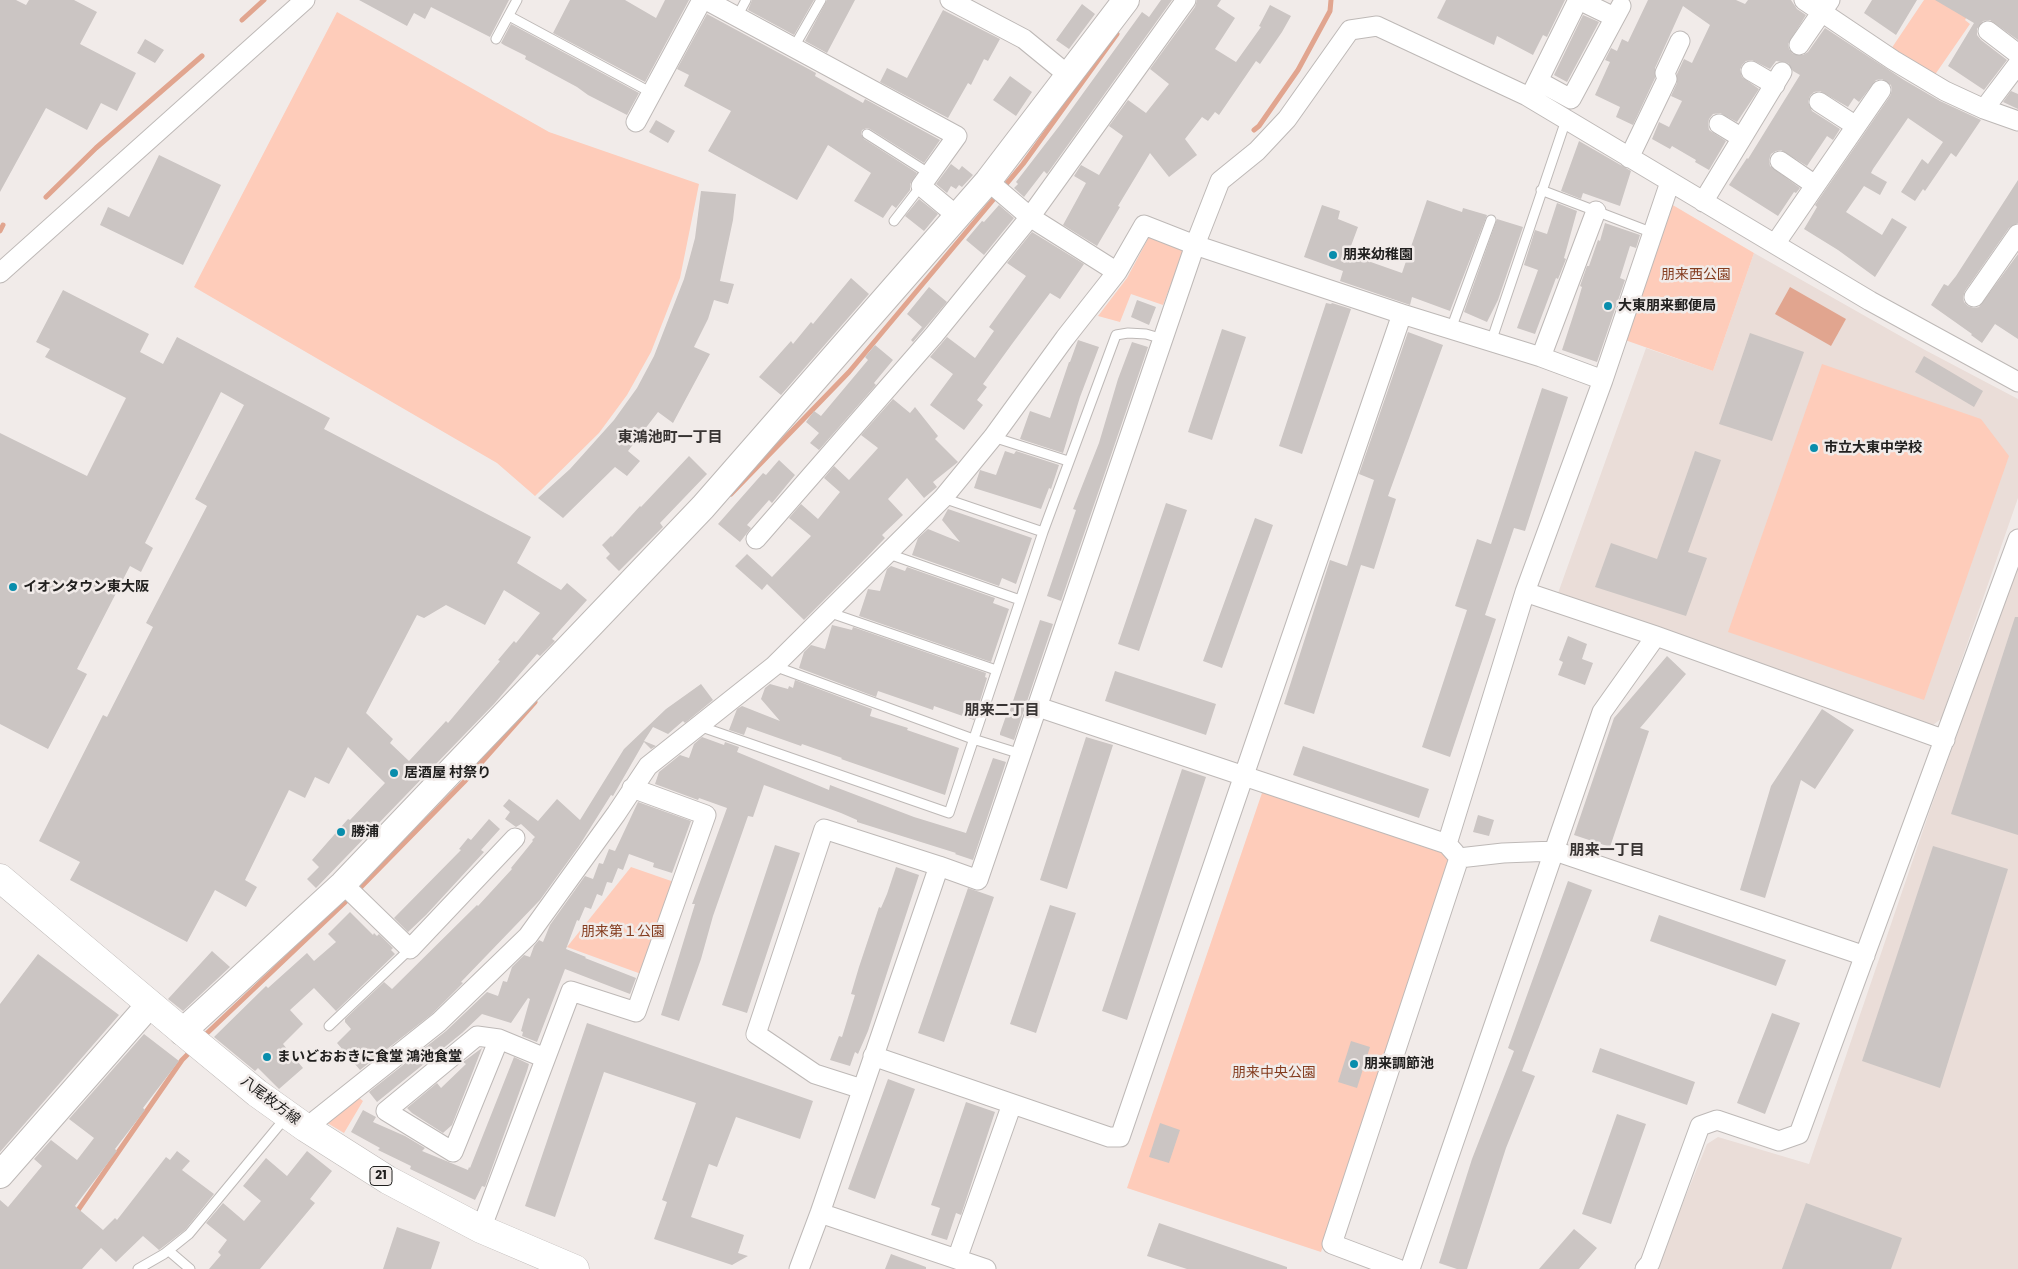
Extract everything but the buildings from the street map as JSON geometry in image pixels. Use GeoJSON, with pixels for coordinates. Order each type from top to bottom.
{"type":"FeatureCollection","features":[{"type":"Feature","properties":{"kind":"main road","name":"八尾枚方線"},"geometry":{"type":"LineString","coordinates":[[0,878],[192,1040],[297,1121],[388,1180],[542,1263],[576,1269]]}},
{"type":"Feature","properties":{"kind":"street"},"geometry":{"type":"LineString","coordinates":[[0,273],[305,0]]}},
{"type":"Feature","properties":{"kind":"street"},"geometry":{"type":"LineString","coordinates":[[636,122],[704,0],[957,136],[925,180],[957,216]]}},
{"type":"Feature","properties":{"kind":"street"},"geometry":{"type":"LineString","coordinates":[[950,0],[1024,39],[1068,76]]}},
{"type":"Feature","properties":{"kind":"street"},"geometry":{"type":"LineString","coordinates":[[192,1040],[344,885],[702,507],[957,216],[990,183],[1126,0]]}},
{"type":"Feature","properties":{"kind":"street"},"geometry":{"type":"LineString","coordinates":[[756,539],[928,342],[1030,217],[1186,0]]}},
{"type":"Feature","properties":{"kind":"street"},"geometry":{"type":"LineString","coordinates":[[862,1089],[814,1074],[756,1034],[824,829],[978,880],[1163,339],[1220,181],[1257,151],[1287,120],[1350,30],[1377,26],[1534,89],[1571,99],[1618,11],[1579,0],[1534,89]]}},
{"type":"Feature","properties":{"kind":"street"},"geometry":{"type":"LineString","coordinates":[[1804,0],[1826,6],[1893,60],[1945,91],[1984,110],[2018,120]]}},
{"type":"Feature","properties":{"kind":"street"},"geometry":{"type":"LineString","coordinates":[[1799,45],[1826,6]]}},
{"type":"Feature","properties":{"kind":"street"},"geometry":{"type":"LineString","coordinates":[[1988,31],[2018,54]]}},
{"type":"Feature","properties":{"kind":"street"},"geometry":{"type":"LineString","coordinates":[[1629,158],[1667,79],[1665,73],[1680,41]]}},
{"type":"Feature","properties":{"kind":"street"},"geometry":{"type":"LineString","coordinates":[[1984,110],[2018,64]]}},
{"type":"Feature","properties":{"kind":"street"},"geometry":{"type":"LineString","coordinates":[[1704,202],[1778,79],[1751,71]]}},
{"type":"Feature","properties":{"kind":"street"},"geometry":{"type":"LineString","coordinates":[[1534,89],[1566,120],[1870,301],[2018,382]]}},
{"type":"Feature","properties":{"kind":"street"},"geometry":{"type":"LineString","coordinates":[[1774,244],[1881,90]]}},
{"type":"Feature","properties":{"kind":"street"},"geometry":{"type":"LineString","coordinates":[[1819,102],[1856,126]]}},
{"type":"Feature","properties":{"kind":"street"},"geometry":{"type":"LineString","coordinates":[[1719,124],[1742,138]]}},
{"type":"Feature","properties":{"kind":"street"},"geometry":{"type":"LineString","coordinates":[[1780,162],[1815,185]]}},
{"type":"Feature","properties":{"kind":"street"},"geometry":{"type":"LineString","coordinates":[[1398,1269],[1332,1244],[1453,851],[1524,592],[1603,380],[1670,182]]}},
{"type":"Feature","properties":{"kind":"street"},"geometry":{"type":"LineString","coordinates":[[990,183],[1030,217],[1117,272]]}},
{"type":"Feature","properties":{"kind":"street"},"geometry":{"type":"LineString","coordinates":[[1541,357],[1596,211]]}},
{"type":"Feature","properties":{"kind":"street"},"geometry":{"type":"LineString","coordinates":[[297,1121],[439,1022],[528,936],[616,814],[648,766],[774,666],[943,498],[993,437],[1065,338],[1117,272],[1144,225],[1196,245],[1402,314],[1541,357],[1603,380]]}},
{"type":"Feature","properties":{"kind":"street"},"geometry":{"type":"LineString","coordinates":[[1974,297],[2018,234]]}},
{"type":"Feature","properties":{"kind":"street"},"geometry":{"type":"LineString","coordinates":[[873,1056],[1109,1137],[1120,1136],[1402,314]]}},
{"type":"Feature","properties":{"kind":"street"},"geometry":{"type":"LineString","coordinates":[[1645,1269],[1650,1263],[1700,1126],[1717,1120],[1779,1141],[1799,1134],[2018,539]]}},
{"type":"Feature","properties":{"kind":"street"},"geometry":{"type":"LineString","coordinates":[[1524,592],[1656,636],[1945,740]]}},
{"type":"Feature","properties":{"kind":"street"},"geometry":{"type":"LineString","coordinates":[[1410,1269],[1602,712],[1656,636]]}},
{"type":"Feature","properties":{"kind":"street"},"geometry":{"type":"LineString","coordinates":[[1038,707],[1243,775],[1453,851],[1503,853],[1555,851],[1865,956]]}},
{"type":"Feature","properties":{"kind":"street"},"geometry":{"type":"LineString","coordinates":[[481,1230],[571,991],[636,1012],[706,815],[632,788]]}},
{"type":"Feature","properties":{"kind":"street"},"geometry":{"type":"LineString","coordinates":[[344,885],[410,949],[515,838]]}},
{"type":"Feature","properties":{"kind":"street"},"geometry":{"type":"LineString","coordinates":[[799,1269],[939,866]]}},
{"type":"Feature","properties":{"kind":"street"},"geometry":{"type":"LineString","coordinates":[[0,1175],[150,1004]]}},
{"type":"Feature","properties":{"kind":"street"},"geometry":{"type":"LineString","coordinates":[[499,1039],[453,1152],[386,1111],[477,1036],[499,1039],[546,1058]]}},
{"type":"Feature","properties":{"kind":"street"},"geometry":{"type":"LineString","coordinates":[[957,1259],[1012,1104]]}},
{"type":"Feature","properties":{"kind":"street"},"geometry":{"type":"LineString","coordinates":[[820,1212],[986,1269]]}},
{"type":"Feature","properties":{"kind":"lane"},"geometry":{"type":"LineString","coordinates":[[496,39],[517,0]]}},
{"type":"Feature","properties":{"kind":"lane"},"geometry":{"type":"LineString","coordinates":[[737,17],[746,0]]}},
{"type":"Feature","properties":{"kind":"lane"},"geometry":{"type":"LineString","coordinates":[[794,47],[820,0]]}},
{"type":"Feature","properties":{"kind":"lane"},"geometry":{"type":"LineString","coordinates":[[509,16],[652,93]]}},
{"type":"Feature","properties":{"kind":"lane"},"geometry":{"type":"LineString","coordinates":[[1491,342],[1566,120]]}},
{"type":"Feature","properties":{"kind":"lane"},"geometry":{"type":"LineString","coordinates":[[867,134],[925,180],[894,221]]}},
{"type":"Feature","properties":{"kind":"lane"},"geometry":{"type":"LineString","coordinates":[[1541,190],[1653,234]]}},
{"type":"Feature","properties":{"kind":"lane"},"geometry":{"type":"LineString","coordinates":[[1451,329],[1491,220]]}},
{"type":"Feature","properties":{"kind":"lane"},"geometry":{"type":"LineString","coordinates":[[699,726],[949,813],[1043,532],[1116,335],[1128,332],[1146,334],[1163,339]]}},
{"type":"Feature","properties":{"kind":"lane"},"geometry":{"type":"LineString","coordinates":[[993,437],[1068,461]]}},
{"type":"Feature","properties":{"kind":"lane"},"geometry":{"type":"LineString","coordinates":[[943,498],[1043,532]]}},
{"type":"Feature","properties":{"kind":"lane"},"geometry":{"type":"LineString","coordinates":[[886,553],[1020,600]]}},
{"type":"Feature","properties":{"kind":"lane"},"geometry":{"type":"LineString","coordinates":[[828,612],[996,670]]}},
{"type":"Feature","properties":{"kind":"lane"},"geometry":{"type":"LineString","coordinates":[[774,666],[973,739],[1022,754]]}},
{"type":"Feature","properties":{"kind":"lane"},"geometry":{"type":"LineString","coordinates":[[328,1026],[410,949]]}},
{"type":"Feature","properties":{"kind":"lane"},"geometry":{"type":"LineString","coordinates":[[138,1269],[169,1251],[189,1234],[297,1121]]}},
{"type":"Feature","properties":{"kind":"lane"},"geometry":{"type":"LineString","coordinates":[[169,1251],[190,1269]]}},
{"type":"Feature","properties":{"kind":"shaded area","name":"市立大東中学校"},"geometry":{"type":"Polygon","coordinates":[[[1754,253],[1925,350],[2018,399],[2018,498],[1941,719],[1933,725],[1557,596],[1646,348],[1713,371],[1754,253]]]}},
{"type":"Feature","properties":{"kind":"shaded area"},"geometry":{"type":"Polygon","coordinates":[[[1790,287],[1846,319],[1831,346],[1775,314],[1790,287]]]}},
{"type":"Feature","properties":{"kind":"shaded area"},"geometry":{"type":"Polygon","coordinates":[[[2018,565],[2018,1269],[1656,1269],[1707,1144],[1718,1137],[1809,1164],[1930,810],[2018,565]]]}},
{"type":"Feature","properties":{"kind":"green space"},"geometry":{"type":"Polygon","coordinates":[[[1924,0],[1977,0],[1965,20],[1970,24],[1932,79],[1889,52],[1924,0]]]}},
{"type":"Feature","properties":{"kind":"green space"},"geometry":{"type":"Polygon","coordinates":[[[337,12],[549,132],[699,184],[680,278],[651,352],[627,395],[599,433],[535,496],[497,463],[194,287],[337,12]]]}},
{"type":"Feature","properties":{"kind":"green space","name":"朋来西公園"},"geometry":{"type":"Polygon","coordinates":[[[1671,204],[1754,253],[1713,371],[1625,340],[1671,204]]]}},
{"type":"Feature","properties":{"kind":"green space"},"geometry":{"type":"Polygon","coordinates":[[[1149,237],[1185,247],[1163,305],[1131,294],[1120,322],[1098,316],[1127,278],[1149,237]]]}},
{"type":"Feature","properties":{"kind":"green space"},"geometry":{"type":"Polygon","coordinates":[[[1822,364],[1981,419],[2009,456],[1924,700],[1728,632],[1822,364]]]}},
{"type":"Feature","properties":{"kind":"green space","name":"朋来中央公園"},"geometry":{"type":"Polygon","coordinates":[[[1263,790],[1446,853],[1453,861],[1321,1252],[1127,1188],[1263,790]]]}},
{"type":"Feature","properties":{"kind":"green space","name":"朋来第１公園"},"geometry":{"type":"Polygon","coordinates":[[[631,867],[677,883],[644,975],[567,947],[631,867]]]}},
{"type":"Feature","properties":{"kind":"green space"},"geometry":{"type":"Polygon","coordinates":[[[354,1094],[363,1101],[344,1133],[324,1121],[354,1094]]]}},
{"type":"Feature","properties":{"kind":"waterway"},"geometry":{"type":"LineString","coordinates":[[242,20],[264,0]]}},
{"type":"Feature","properties":{"kind":"waterway"},"geometry":{"type":"LineString","coordinates":[[1254,130],[1259,126],[1298,70],[1330,11],[1331,0]]}},
{"type":"Feature","properties":{"kind":"waterway"},"geometry":{"type":"LineString","coordinates":[[1003,188],[1023,164],[1117,34]]}},
{"type":"Feature","properties":{"kind":"waterway"},"geometry":{"type":"LineString","coordinates":[[46,197],[96,148],[202,56]]}},
{"type":"Feature","properties":{"kind":"waterway"},"geometry":{"type":"LineString","coordinates":[[731,494],[849,372],[998,194]]}},
{"type":"Feature","properties":{"kind":"waterway"},"geometry":{"type":"LineString","coordinates":[[0,231],[3,225]]}},
{"type":"Feature","properties":{"kind":"waterway"},"geometry":{"type":"LineString","coordinates":[[203,1037],[359,889],[464,782],[535,702]]}},
{"type":"Feature","properties":{"kind":"waterway"},"geometry":{"type":"LineString","coordinates":[[76,1213],[182,1060],[193,1049]]}},
{"type":"Feature","properties":{"kind":"place","name":"朋来幼稚園"},"geometry":{"type":"Point","coordinates":[1333,255]}},
{"type":"Feature","properties":{"kind":"place","name":"大東朋来郵便局"},"geometry":{"type":"Point","coordinates":[1608,306]}},
{"type":"Feature","properties":{"kind":"place","name":"市立大東中学校"},"geometry":{"type":"Point","coordinates":[1814,448]}},
{"type":"Feature","properties":{"kind":"place","name":"イオンタウン東大阪"},"geometry":{"type":"Point","coordinates":[13,587]}},
{"type":"Feature","properties":{"kind":"place","name":"居酒屋 村祭り"},"geometry":{"type":"Point","coordinates":[394,773]}},
{"type":"Feature","properties":{"kind":"place","name":"勝浦"},"geometry":{"type":"Point","coordinates":[341,832]}},
{"type":"Feature","properties":{"kind":"place","name":"まいどおおきに食堂 鴻池食堂"},"geometry":{"type":"Point","coordinates":[267,1057]}},
{"type":"Feature","properties":{"kind":"place","name":"朋来調節池"},"geometry":{"type":"Point","coordinates":[1354,1064]}},
{"type":"Feature","properties":{"kind":"district","name":"東鴻池町一丁目"},"geometry":{"type":"Point","coordinates":[670,438]}},
{"type":"Feature","properties":{"kind":"district","name":"朋来二丁目"},"geometry":{"type":"Point","coordinates":[1002,711]}},
{"type":"Feature","properties":{"kind":"district","name":"朋来一丁目"},"geometry":{"type":"Point","coordinates":[1607,851]}}]}
